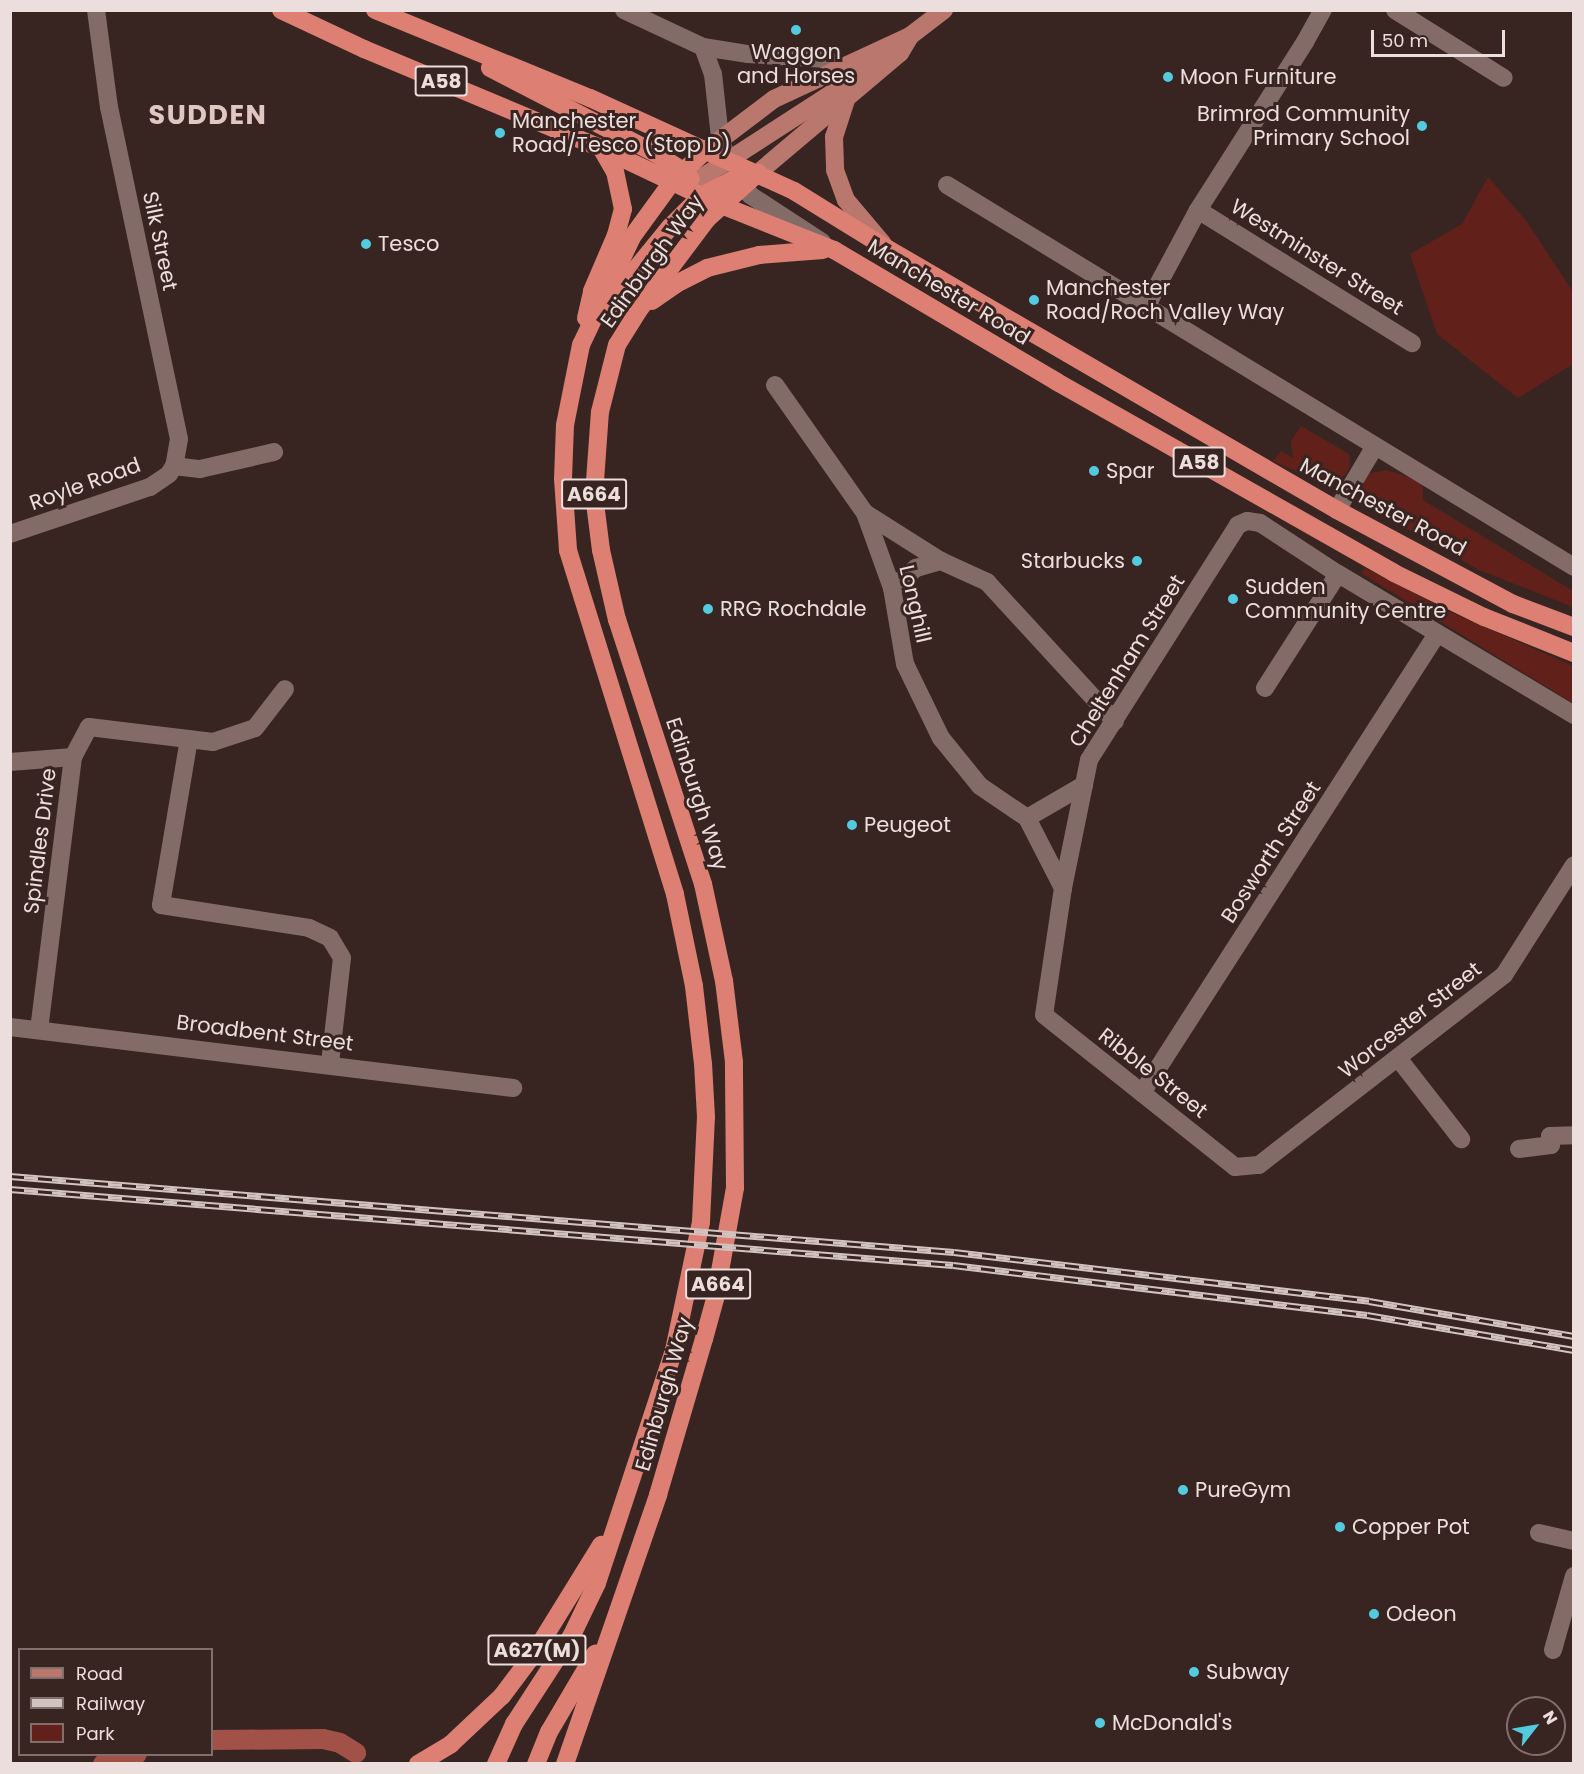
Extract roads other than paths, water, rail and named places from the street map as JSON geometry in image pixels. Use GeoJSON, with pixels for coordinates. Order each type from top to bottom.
{"type":"FeatureCollection","features":[{"type":"Feature","properties":{"kind":"highway","name":"Manchester Road"},"geometry":{"type":"LineString","coordinates":[[281,10],[364,48],[687,182],[721,205],[834,250],[1057,382],[1383,567],[1484,617],[1574,653]]}},
{"type":"Feature","properties":{"kind":"highway","name":"Manchester Road"},"geometry":{"type":"LineString","coordinates":[[375,10],[590,98],[704,152],[758,173],[794,191],[888,249],[1337,510],[1513,604],[1574,627]]}},
{"type":"Feature","properties":{"kind":"highway"},"geometry":{"type":"LineString","coordinates":[[415,27],[687,182],[707,219]]}},
{"type":"Feature","properties":{"kind":"highway","name":"A664"},"geometry":{"type":"LineString","coordinates":[[581,345],[592,291],[616,236],[623,209],[615,172],[601,148]]}},
{"type":"Feature","properties":{"kind":"highway","name":"Edinburgh Way"},"geometry":{"type":"LineString","coordinates":[[570,394],[602,322],[626,281],[670,227],[687,182],[704,152]]}},
{"type":"Feature","properties":{"kind":"highway","name":"Edinburgh Way"},"geometry":{"type":"LineString","coordinates":[[565,1764],[658,1495],[706,1331],[735,1188],[734,1062],[724,981],[703,884],[617,620],[601,550],[594,495],[600,412],[617,345],[638,311],[707,219],[740,182],[758,173]]}},
{"type":"Feature","properties":{"kind":"highway","name":"Edinburgh Way"},"geometry":{"type":"LineString","coordinates":[[496,1764],[514,1724],[572,1635],[597,1583],[674,1350],[701,1222],[706,1117],[704,1064],[694,986],[675,894],[568,550],[562,479],[565,424],[581,345],[632,237],[687,182],[740,182]]}},
{"type":"Feature","properties":{"kind":"highway","name":"A664"},"geometry":{"type":"LineString","coordinates":[[638,311],[676,284],[707,268],[759,255],[834,250]]}},
{"type":"Feature","properties":{"kind":"highway","name":"A627(M)"},"geometry":{"type":"LineString","coordinates":[[418,1764],[451,1744],[502,1696],[535,1652],[577,1587],[622,1508]]}},
{"type":"Feature","properties":{"kind":"highway"},"geometry":{"type":"LineString","coordinates":[[536,1764],[549,1732],[615,1619]]}},
{"type":"Feature","properties":{"kind":"main road"},"geometry":{"type":"LineString","coordinates":[[687,182],[727,161],[849,83],[944,10]]}},
{"type":"Feature","properties":{"kind":"main road"},"geometry":{"type":"LineString","coordinates":[[704,152],[720,137],[774,99],[849,83],[883,66],[900,53],[910,36]]}},
{"type":"Feature","properties":{"kind":"main road"},"geometry":{"type":"LineString","coordinates":[[758,173],[849,83]]}},
{"type":"Feature","properties":{"kind":"main road"},"geometry":{"type":"LineString","coordinates":[[849,83],[834,137],[835,170],[846,200],[888,249]]}},
{"type":"Feature","properties":{"kind":"street"},"geometry":{"type":"LineString","coordinates":[[624,10],[703,47],[748,54],[827,59],[849,83]]}},
{"type":"Feature","properties":{"kind":"street"},"geometry":{"type":"LineString","coordinates":[[1146,307],[1198,210],[1323,10]]}},
{"type":"Feature","properties":{"kind":"street"},"geometry":{"type":"LineString","coordinates":[[1395,10],[1504,78]]}},
{"type":"Feature","properties":{"kind":"street","name":"Silk Street"},"geometry":{"type":"LineString","coordinates":[[94,15],[112,122],[178,439],[174,466]]}},
{"type":"Feature","properties":{"kind":"street"},"geometry":{"type":"LineString","coordinates":[[703,47],[713,74],[720,137],[727,161],[740,182],[750,195],[834,250]]}},
{"type":"Feature","properties":{"kind":"street","name":"Manchester Road"},"geometry":{"type":"LineString","coordinates":[[947,185],[1574,567]]}},
{"type":"Feature","properties":{"kind":"street","name":"Westminster Street"},"geometry":{"type":"LineString","coordinates":[[1198,210],[1412,342]]}},
{"type":"Feature","properties":{"kind":"street","name":"Longhill"},"geometry":{"type":"LineString","coordinates":[[775,385],[865,513],[892,588],[905,664],[941,738],[980,786],[1027,818]]}},
{"type":"Feature","properties":{"kind":"street"},"geometry":{"type":"LineString","coordinates":[[1337,510],[1375,446]]}},
{"type":"Feature","properties":{"kind":"street"},"geometry":{"type":"LineString","coordinates":[[174,466],[200,469],[274,452]]}},
{"type":"Feature","properties":{"kind":"street","name":"Royle Road"},"geometry":{"type":"LineString","coordinates":[[10,534],[49,529],[150,486],[169,474],[174,466]]}},
{"type":"Feature","properties":{"kind":"street"},"geometry":{"type":"LineString","coordinates":[[865,513],[941,561],[987,582],[1114,721]]}},
{"type":"Feature","properties":{"kind":"street","name":"Cheltenham Street"},"geometry":{"type":"LineString","coordinates":[[1044,1015],[1063,888],[1089,760],[1238,525],[1246,521],[1260,523],[1338,574]]}},
{"type":"Feature","properties":{"kind":"street"},"geometry":{"type":"LineString","coordinates":[[892,588],[916,568],[941,561]]}},
{"type":"Feature","properties":{"kind":"street"},"geometry":{"type":"LineString","coordinates":[[1265,688],[1338,574],[1574,715]]}},
{"type":"Feature","properties":{"kind":"street","name":"Bosworth Street"},"geometry":{"type":"LineString","coordinates":[[1142,1093],[1437,634]]}},
{"type":"Feature","properties":{"kind":"street"},"geometry":{"type":"LineString","coordinates":[[73,758],[89,727],[213,742],[255,728],[285,689]]}},
{"type":"Feature","properties":{"kind":"street"},"geometry":{"type":"LineString","coordinates":[[189,739],[162,905],[309,928],[330,938],[342,958],[330,1064]]}},
{"type":"Feature","properties":{"kind":"street","name":"Spindles Drive"},"geometry":{"type":"LineString","coordinates":[[10,762],[73,758],[39,1029]]}},
{"type":"Feature","properties":{"kind":"street"},"geometry":{"type":"LineString","coordinates":[[1063,888],[1027,818],[1084,785]]}},
{"type":"Feature","properties":{"kind":"street","name":"Worcester Street"},"geometry":{"type":"LineString","coordinates":[[1234,1167],[1259,1165],[1504,975],[1574,865]]}},
{"type":"Feature","properties":{"kind":"street","name":"Ribble Street"},"geometry":{"type":"LineString","coordinates":[[1044,1015],[1234,1167]]}},
{"type":"Feature","properties":{"kind":"street","name":"Broadbent Street"},"geometry":{"type":"LineString","coordinates":[[10,1027],[513,1088]]}},
{"type":"Feature","properties":{"kind":"street"},"geometry":{"type":"LineString","coordinates":[[1398,1058],[1461,1139]]}},
{"type":"Feature","properties":{"kind":"street"},"geometry":{"type":"LineString","coordinates":[[1519,1149],[1551,1145],[1550,1136],[1574,1135]]}},
{"type":"Feature","properties":{"kind":"street"},"geometry":{"type":"LineString","coordinates":[[1539,1533],[1574,1541]]}},
{"type":"Feature","properties":{"kind":"street"},"geometry":{"type":"LineString","coordinates":[[1553,1650],[1574,1576]]}},
{"type":"Feature","properties":{"kind":"waterway"},"geometry":{"type":"LineString","coordinates":[[213,1740],[323,1739],[340,1743],[356,1753]]}},
{"type":"Feature","properties":{"kind":"waterway"},"geometry":{"type":"LineString","coordinates":[[103,1764],[130,1756]]}},
{"type":"Feature","properties":{"kind":"railway"},"geometry":{"type":"LineString","coordinates":[[10,1176],[954,1252],[1369,1301],[1574,1336]]}},
{"type":"Feature","properties":{"kind":"railway"},"geometry":{"type":"LineString","coordinates":[[10,1189],[953,1265],[1367,1315],[1574,1350]]}},
{"type":"Feature","properties":{"kind":"place","name":"Waggon and Horses"},"geometry":{"type":"Point","coordinates":[796,30]}},
{"type":"Feature","properties":{"kind":"place","name":"Moon Furniture"},"geometry":{"type":"Point","coordinates":[1168,77]}},
{"type":"Feature","properties":{"kind":"place","name":"Brimrod Community Primary School"},"geometry":{"type":"Point","coordinates":[1422,126]}},
{"type":"Feature","properties":{"kind":"place","name":"Manchester Road/Tesco (Stop D)"},"geometry":{"type":"Point","coordinates":[500,133]}},
{"type":"Feature","properties":{"kind":"place","name":"Tesco"},"geometry":{"type":"Point","coordinates":[366,244]}},
{"type":"Feature","properties":{"kind":"place","name":"Manchester Road/Roch Valley Way"},"geometry":{"type":"Point","coordinates":[1034,300]}},
{"type":"Feature","properties":{"kind":"place","name":"Spar"},"geometry":{"type":"Point","coordinates":[1094,471]}},
{"type":"Feature","properties":{"kind":"place","name":"Starbucks"},"geometry":{"type":"Point","coordinates":[1137,561]}},
{"type":"Feature","properties":{"kind":"place","name":"Sudden Community Centre"},"geometry":{"type":"Point","coordinates":[1233,599]}},
{"type":"Feature","properties":{"kind":"place","name":"RRG Rochdale"},"geometry":{"type":"Point","coordinates":[708,609]}},
{"type":"Feature","properties":{"kind":"place","name":"Peugeot"},"geometry":{"type":"Point","coordinates":[852,825]}},
{"type":"Feature","properties":{"kind":"place","name":"PureGym"},"geometry":{"type":"Point","coordinates":[1183,1490]}},
{"type":"Feature","properties":{"kind":"place","name":"Copper Pot"},"geometry":{"type":"Point","coordinates":[1340,1527]}},
{"type":"Feature","properties":{"kind":"place","name":"Odeon"},"geometry":{"type":"Point","coordinates":[1374,1614]}},
{"type":"Feature","properties":{"kind":"place","name":"Subway"},"geometry":{"type":"Point","coordinates":[1194,1672]}},
{"type":"Feature","properties":{"kind":"place","name":"McDonald's"},"geometry":{"type":"Point","coordinates":[1100,1723]}},
{"type":"Feature","properties":{"kind":"district","name":"SUDDEN"},"geometry":{"type":"Point","coordinates":[208,115]}}]}
